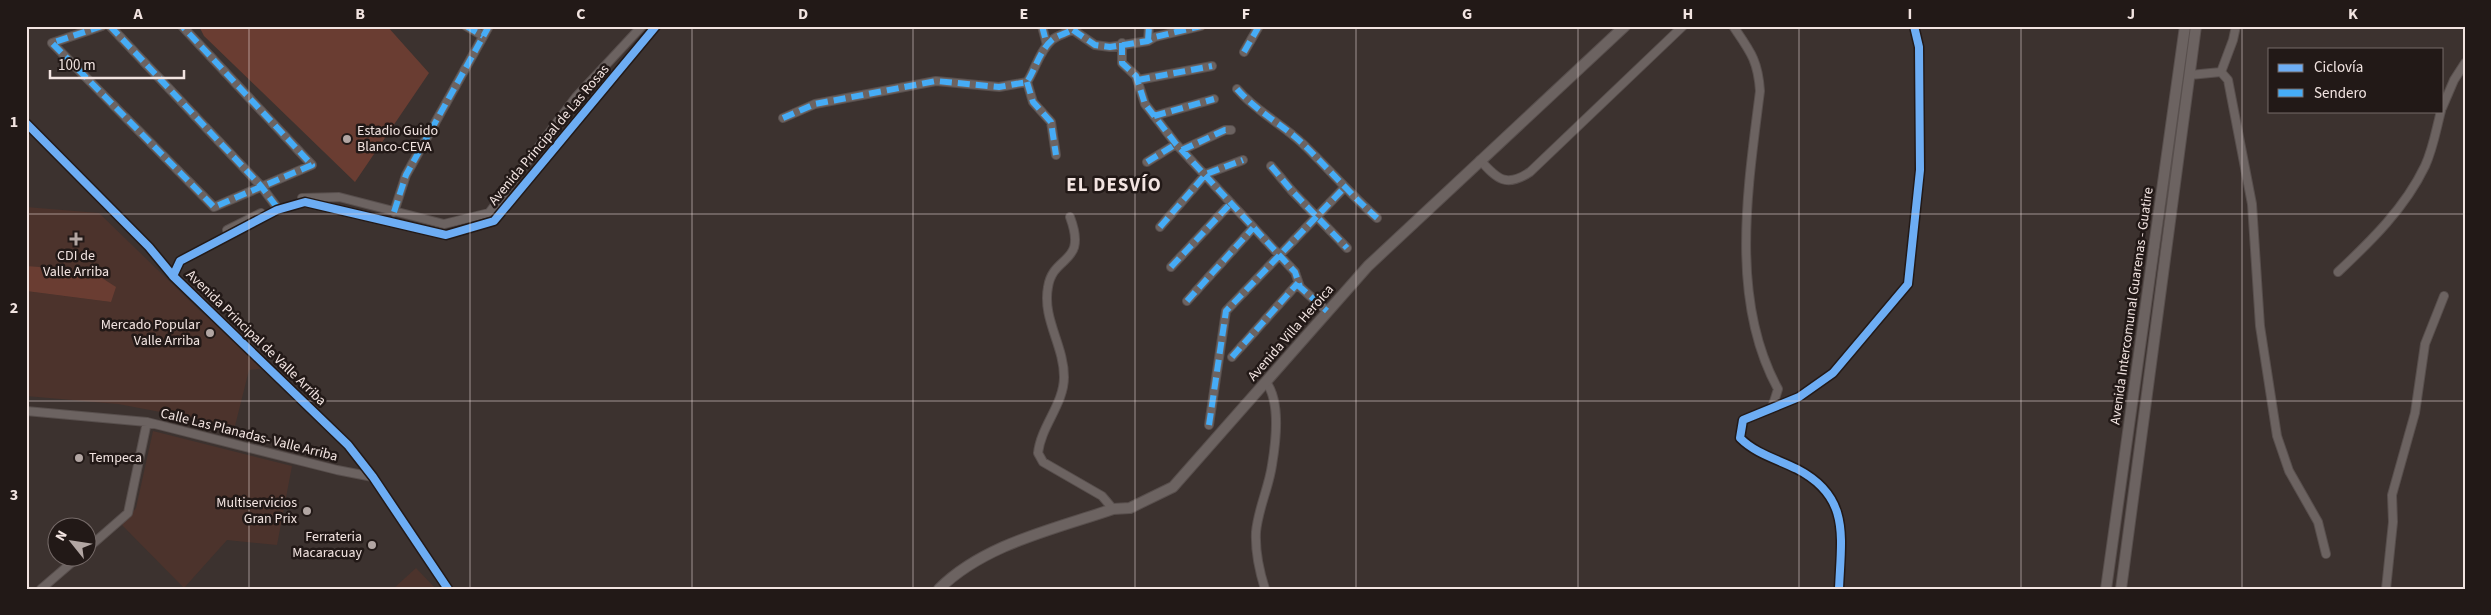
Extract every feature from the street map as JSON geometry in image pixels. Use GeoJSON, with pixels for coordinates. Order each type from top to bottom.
{"type":"FeatureCollection","features":[{"type":"Feature","properties":{"kind":"main road","name":"Avenida Villa Heroica"},"geometry":{"type":"LineString","coordinates":[[939,589],[965,569],[1009,545],[1113,509],[1130,508],[1173,487],[1368,266],[1625,26]]}},
{"type":"Feature","properties":{"kind":"main road","name":"Avenida Intercomunal Guarenas - Guatire"},"geometry":{"type":"LineString","coordinates":[[2106,589],[2185,26]]}},
{"type":"Feature","properties":{"kind":"main road","name":"Avenida Intercomunal Guarenas - Guatire"},"geometry":{"type":"LineString","coordinates":[[2121,589],[2196,26]]}},
{"type":"Feature","properties":{"kind":"street"},"geometry":{"type":"LineString","coordinates":[[102,26],[52,43],[214,207],[312,165],[182,26]]}},
{"type":"Feature","properties":{"kind":"street"},"geometry":{"type":"LineString","coordinates":[[110,26],[261,186],[276,206]]}},
{"type":"Feature","properties":{"kind":"street"},"geometry":{"type":"LineString","coordinates":[[466,26],[483,36]]}},
{"type":"Feature","properties":{"kind":"street"},"geometry":{"type":"LineString","coordinates":[[394,212],[406,175],[489,26]]}},
{"type":"Feature","properties":{"kind":"street"},"geometry":{"type":"LineString","coordinates":[[171,273],[176,259],[193,248],[276,206],[304,198],[339,197],[444,224],[489,213],[576,97],[642,26]]}},
{"type":"Feature","properties":{"kind":"street","name":"Avenida Principal de Las Rosas"},"geometry":{"type":"LineString","coordinates":[[171,273],[180,261],[277,210],[305,202],[446,235],[494,221],[656,26]]}},
{"type":"Feature","properties":{"kind":"street"},"geometry":{"type":"LineString","coordinates":[[1042,26],[1047,45]]}},
{"type":"Feature","properties":{"kind":"street"},"geometry":{"type":"LineString","coordinates":[[1148,41],[1149,26]]}},
{"type":"Feature","properties":{"kind":"street"},"geometry":{"type":"LineString","coordinates":[[1056,156],[1051,122],[1032,102],[1027,82],[1047,45],[1060,34],[1075,28],[1095,45],[1110,47],[1122,43],[1148,41],[1155,37],[1201,26]]}},
{"type":"Feature","properties":{"kind":"street"},"geometry":{"type":"LineString","coordinates":[[1244,52],[1259,26]]}},
{"type":"Feature","properties":{"kind":"street"},"geometry":{"type":"LineString","coordinates":[[1480,160],[1495,176],[1505,180],[1518,180],[1530,172],[1683,26]]}},
{"type":"Feature","properties":{"kind":"street"},"geometry":{"type":"LineString","coordinates":[[1733,26],[1755,58],[1759,75],[1760,91],[1748,203],[1746,251],[1749,290],[1756,329],[1767,369],[1778,389],[1772,408]]}},
{"type":"Feature","properties":{"kind":"street"},"geometry":{"type":"LineString","coordinates":[[1839,589],[1841,543],[1838,511],[1825,487],[1798,470],[1752,449],[1740,438],[1743,420],[1799,397],[1833,373],[1908,284],[1920,170],[1919,47],[1914,26]]}},
{"type":"Feature","properties":{"kind":"street"},"geometry":{"type":"LineString","coordinates":[[2221,72],[2234,40],[2236,26]]}},
{"type":"Feature","properties":{"kind":"street"},"geometry":{"type":"LineString","coordinates":[[1122,43],[1122,63],[1138,80],[1145,104],[1154,116],[1179,147],[1206,174],[1278,256],[1295,272],[1298,282],[1327,311]]}},
{"type":"Feature","properties":{"kind":"street"},"geometry":{"type":"LineString","coordinates":[[2444,103],[2454,80],[2465,63]]}},
{"type":"Feature","properties":{"kind":"street"},"geometry":{"type":"LineString","coordinates":[[1138,80],[1212,66]]}},
{"type":"Feature","properties":{"kind":"street"},"geometry":{"type":"LineString","coordinates":[[2190,75],[2221,72]]}},
{"type":"Feature","properties":{"kind":"street"},"geometry":{"type":"LineString","coordinates":[[2221,72],[2228,80],[2252,204],[2260,326],[2277,436],[2289,471],[2321,530],[2326,554]]}},
{"type":"Feature","properties":{"kind":"street"},"geometry":{"type":"LineString","coordinates":[[782,118],[815,104],[936,81],[999,87],[1027,82]]}},
{"type":"Feature","properties":{"kind":"street"},"geometry":{"type":"LineString","coordinates":[[1237,89],[1265,116],[1302,143],[1344,188],[1377,218]]}},
{"type":"Feature","properties":{"kind":"street"},"geometry":{"type":"LineString","coordinates":[[1154,116],[1214,99]]}},
{"type":"Feature","properties":{"kind":"street"},"geometry":{"type":"LineString","coordinates":[[2338,272],[2380,231],[2415,183],[2429,156],[2441,112]]}},
{"type":"Feature","properties":{"kind":"street","name":"Avenida Principal de Valle Arriba"},"geometry":{"type":"LineString","coordinates":[[26,123],[171,273],[348,445],[373,477],[448,589]]}},
{"type":"Feature","properties":{"kind":"street"},"geometry":{"type":"LineString","coordinates":[[1148,162],[1179,147],[1225,130],[1231,130]]}},
{"type":"Feature","properties":{"kind":"street"},"geometry":{"type":"LineString","coordinates":[[1160,227],[1206,174],[1242,160]]}},
{"type":"Feature","properties":{"kind":"street"},"geometry":{"type":"LineString","coordinates":[[1271,166],[1316,217],[1347,248]]}},
{"type":"Feature","properties":{"kind":"street"},"geometry":{"type":"LineString","coordinates":[[1209,425],[1226,311],[1344,188]]}},
{"type":"Feature","properties":{"kind":"street"},"geometry":{"type":"LineString","coordinates":[[1171,267],[1232,203]]}},
{"type":"Feature","properties":{"kind":"street"},"geometry":{"type":"LineString","coordinates":[[1070,217],[1076,242],[1074,249],[1050,278],[1046,305],[1048,318],[1058,339],[1064,378],[1059,400],[1041,439],[1038,453],[1043,462],[1102,496],[1113,509]]}},
{"type":"Feature","properties":{"kind":"street"},"geometry":{"type":"LineString","coordinates":[[1187,301],[1253,228]]}},
{"type":"Feature","properties":{"kind":"street"},"geometry":{"type":"LineString","coordinates":[[1232,357],[1298,282]]}},
{"type":"Feature","properties":{"kind":"street"},"geometry":{"type":"LineString","coordinates":[[2386,589],[2393,522],[2392,495],[2414,413],[2425,344],[2444,296]]}},
{"type":"Feature","properties":{"kind":"street"},"geometry":{"type":"LineString","coordinates":[[1265,589],[1257,563],[1256,532],[1272,465],[1275,412],[1272,389],[1266,382]]}},
{"type":"Feature","properties":{"kind":"street","name":"Calle Las Planadas- Valle Arriba"},"geometry":{"type":"LineString","coordinates":[[26,411],[147,422],[337,470],[373,477]]}},
{"type":"Feature","properties":{"kind":"street","name":"Calle Las Planadas- Valle Arriba"},"geometry":{"type":"LineString","coordinates":[[98,539],[128,513],[147,422]]}},
{"type":"Feature","properties":{"kind":"street"},"geometry":{"type":"LineString","coordinates":[[41,589],[65,568]]}},
{"type":"Feature","properties":{"kind":"shaded area","name":"Estadio Guido Blanco-CEVA"},"geometry":{"type":"Polygon","coordinates":[[[199,26],[387,26],[429,73],[355,182],[204,36],[199,26]]]}},
{"type":"Feature","properties":{"kind":"shaded area"},"geometry":{"type":"Polygon","coordinates":[[[26,207],[99,213],[199,310],[268,368],[249,370],[235,426],[118,404],[26,396],[26,291],[111,302],[26,266],[26,207]]]}},
{"type":"Feature","properties":{"kind":"shaded area"},"geometry":{"type":"Polygon","coordinates":[[[26,266],[91,271],[116,287],[111,302],[26,291],[26,266]]]}},
{"type":"Feature","properties":{"kind":"shaded area"},"geometry":{"type":"Polygon","coordinates":[[[153,431],[292,466],[277,545],[227,540],[184,588],[122,525],[136,508],[153,431]]]}},
{"type":"Feature","properties":{"kind":"shaded area"},"geometry":{"type":"Polygon","coordinates":[[[416,568],[436,589],[393,589],[416,568]]]}},
{"type":"Feature","properties":{"kind":"marked path"},"geometry":{"type":"LineString","coordinates":[[102,26],[52,43],[214,207],[312,165],[182,26]]}},
{"type":"Feature","properties":{"kind":"marked path"},"geometry":{"type":"LineString","coordinates":[[110,26],[261,186],[276,206]]}},
{"type":"Feature","properties":{"kind":"marked path"},"geometry":{"type":"LineString","coordinates":[[466,26],[483,36]]}},
{"type":"Feature","properties":{"kind":"marked path"},"geometry":{"type":"LineString","coordinates":[[394,212],[406,175],[489,26]]}},
{"type":"Feature","properties":{"kind":"marked path"},"geometry":{"type":"LineString","coordinates":[[1042,26],[1047,45]]}},
{"type":"Feature","properties":{"kind":"marked path"},"geometry":{"type":"LineString","coordinates":[[783,118],[815,104],[936,81],[999,87],[1027,82],[1048,44],[1077,26]]}},
{"type":"Feature","properties":{"kind":"marked path"},"geometry":{"type":"LineString","coordinates":[[1148,41],[1149,26]]}},
{"type":"Feature","properties":{"kind":"marked path"},"geometry":{"type":"LineString","coordinates":[[1073,30],[1095,45],[1110,47],[1148,41],[1155,37],[1201,26]]}},
{"type":"Feature","properties":{"kind":"marked path"},"geometry":{"type":"LineString","coordinates":[[1244,52],[1259,26]]}},
{"type":"Feature","properties":{"kind":"marked path"},"geometry":{"type":"LineString","coordinates":[[1122,43],[1122,63],[1136,76],[1145,104],[1176,144],[1295,272],[1300,287],[1327,311]]}},
{"type":"Feature","properties":{"kind":"marked path"},"geometry":{"type":"LineString","coordinates":[[1138,80],[1212,66]]}},
{"type":"Feature","properties":{"kind":"marked path"},"geometry":{"type":"LineString","coordinates":[[1027,82],[1033,102],[1051,122],[1056,155]]}},
{"type":"Feature","properties":{"kind":"marked path"},"geometry":{"type":"LineString","coordinates":[[1237,89],[1253,105],[1303,144],[1377,218]]}},
{"type":"Feature","properties":{"kind":"marked path"},"geometry":{"type":"LineString","coordinates":[[1154,116],[1214,99]]}},
{"type":"Feature","properties":{"kind":"marked path"},"geometry":{"type":"LineString","coordinates":[[1182,150],[1225,130],[1231,130]]}},
{"type":"Feature","properties":{"kind":"marked path"},"geometry":{"type":"LineString","coordinates":[[1147,162],[1176,144]]}},
{"type":"Feature","properties":{"kind":"marked path"},"geometry":{"type":"LineString","coordinates":[[1160,227],[1206,174],[1243,160]]}},
{"type":"Feature","properties":{"kind":"marked path"},"geometry":{"type":"LineString","coordinates":[[1271,166],[1292,191],[1347,248]]}},
{"type":"Feature","properties":{"kind":"marked path"},"geometry":{"type":"LineString","coordinates":[[1209,425],[1226,311],[1344,188]]}},
{"type":"Feature","properties":{"kind":"marked path"},"geometry":{"type":"LineString","coordinates":[[1171,267],[1231,203]]}},
{"type":"Feature","properties":{"kind":"marked path"},"geometry":{"type":"LineString","coordinates":[[1187,301],[1253,228]]}},
{"type":"Feature","properties":{"kind":"marked path"},"geometry":{"type":"LineString","coordinates":[[1232,357],[1298,283]]}},
{"type":"Feature","properties":{"kind":"cycle path"},"geometry":{"type":"LineString","coordinates":[[173,276],[180,261],[277,210],[305,202],[446,235],[494,221],[656,26]]}},
{"type":"Feature","properties":{"kind":"cycle path"},"geometry":{"type":"LineString","coordinates":[[1839,589],[1841,536],[1835,506],[1827,492],[1814,480],[1797,469],[1760,452],[1740,438],[1743,420],[1799,397],[1833,373],[1908,284],[1920,170],[1919,47],[1914,26]]}},
{"type":"Feature","properties":{"kind":"cycle path"},"geometry":{"type":"LineString","coordinates":[[26,123],[149,247],[173,276],[348,445],[373,477],[448,589]]}},
{"type":"Feature","properties":{"kind":"place","name":"Estadio Guido Blanco-CEVA"},"geometry":{"type":"Point","coordinates":[347,139]}},
{"type":"Feature","properties":{"kind":"place","name":"CDI de Valle Arriba"},"geometry":{"type":"Point","coordinates":[76,239]}},
{"type":"Feature","properties":{"kind":"place","name":"Mercado Popular Valle Arriba"},"geometry":{"type":"Point","coordinates":[210,333]}},
{"type":"Feature","properties":{"kind":"place","name":"Tempeca"},"geometry":{"type":"Point","coordinates":[79,458]}},
{"type":"Feature","properties":{"kind":"place","name":"Multiservicios Gran Prix"},"geometry":{"type":"Point","coordinates":[307,511]}},
{"type":"Feature","properties":{"kind":"place","name":"Ferrateria Macaracuay"},"geometry":{"type":"Point","coordinates":[372,545]}},
{"type":"Feature","properties":{"kind":"district","name":"EL DESVÍO"},"geometry":{"type":"Point","coordinates":[1114,185]}}]}
